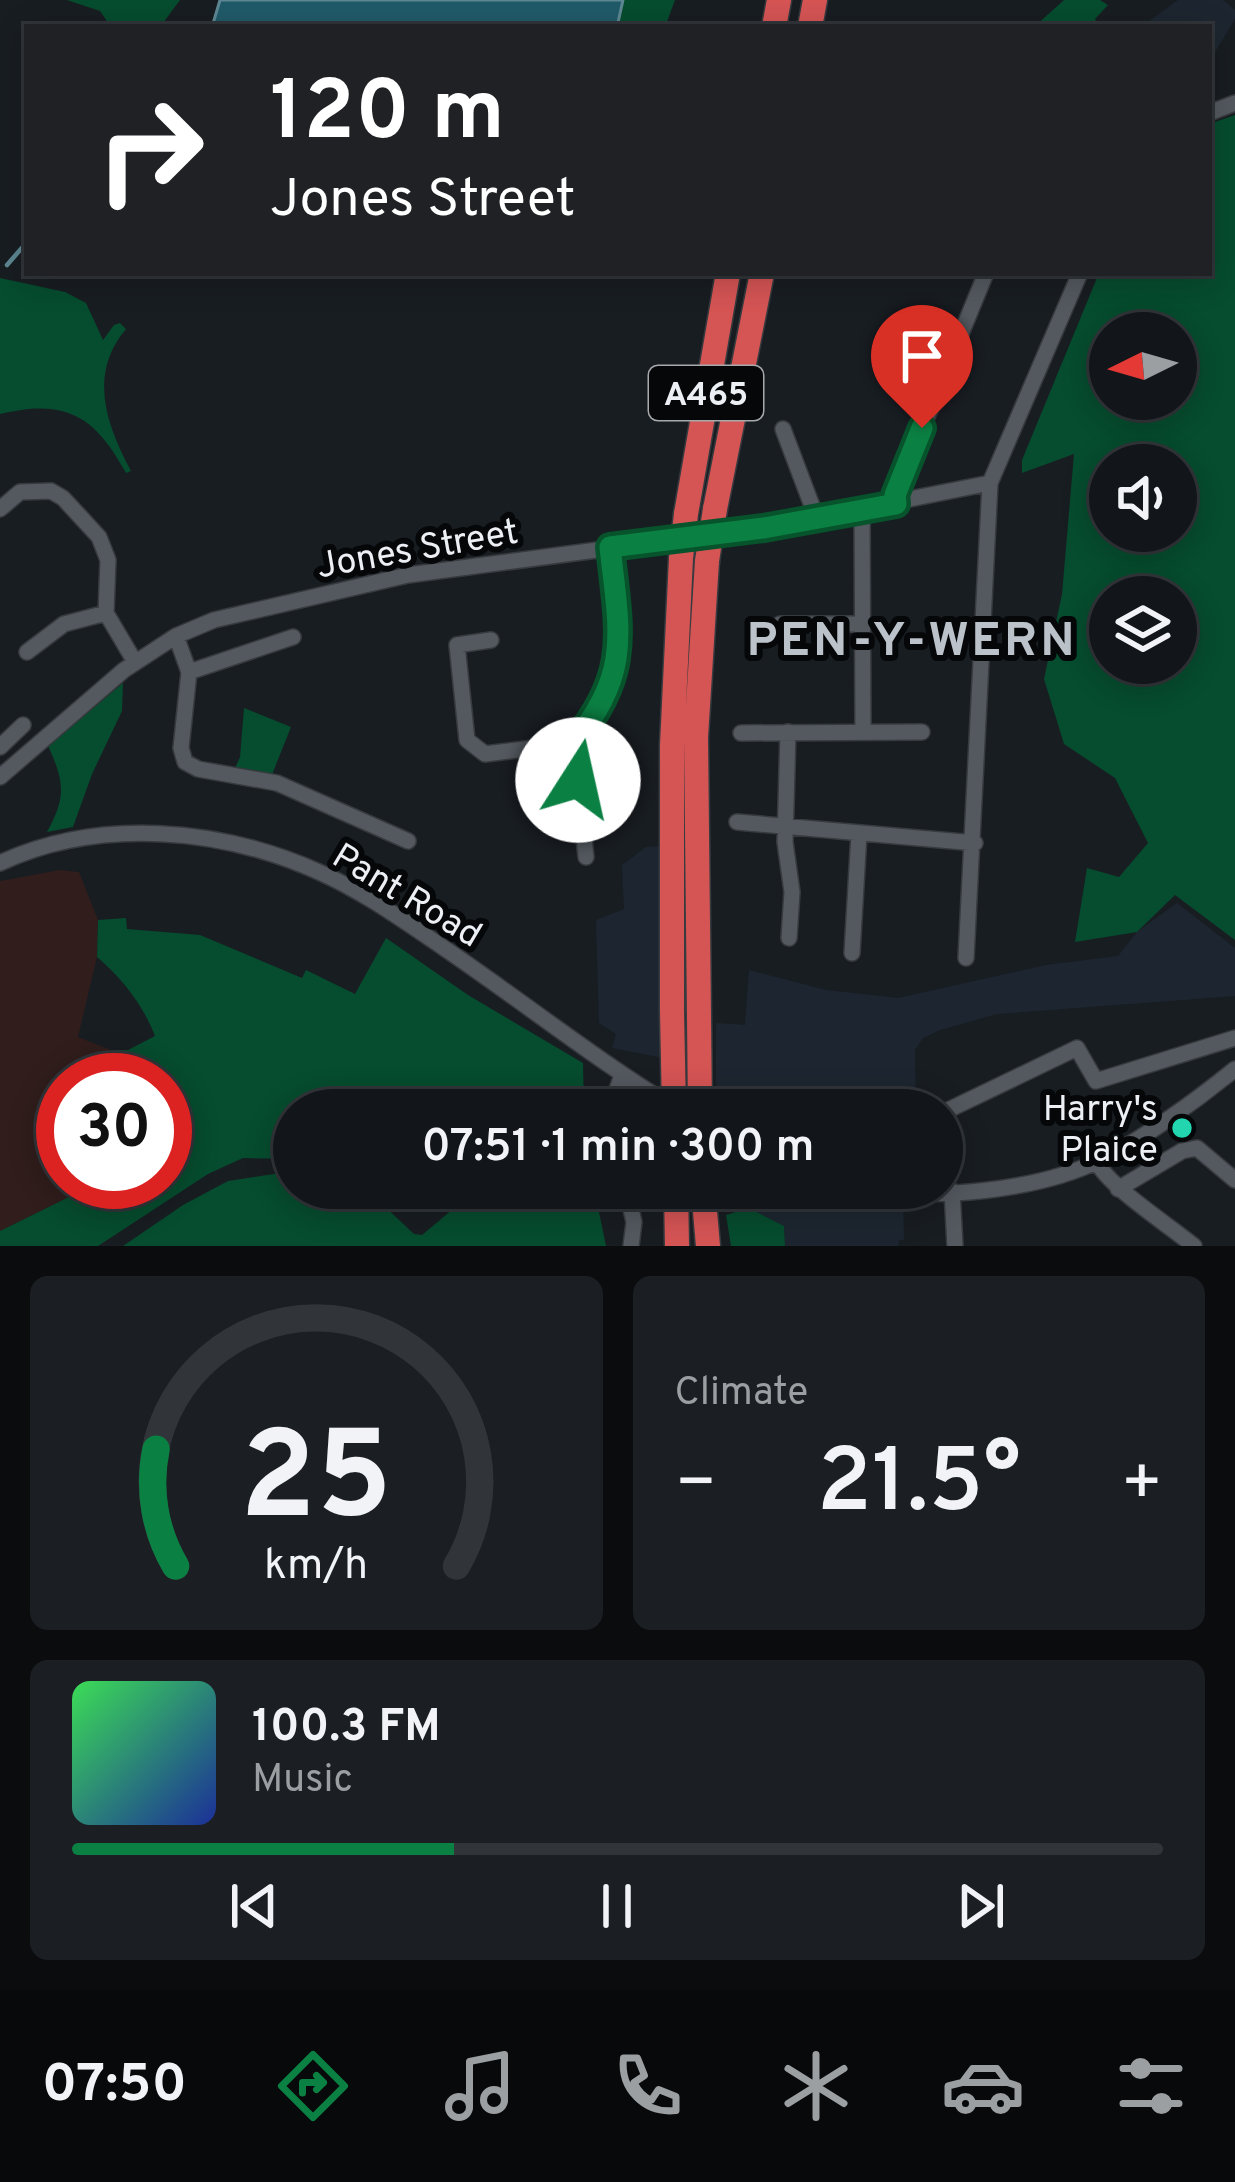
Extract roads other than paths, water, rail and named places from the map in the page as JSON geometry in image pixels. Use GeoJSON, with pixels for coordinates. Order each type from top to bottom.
{"type":"FeatureCollection","features":[{"type":"Feature","properties":{"kind":"highway","name":"A465"},"geometry":{"type":"LineString","coordinates":[[700,1089],[694,559],[686,514],[727,276]]}},
{"type":"Feature","properties":{"kind":"highway","name":"A465"},"geometry":{"type":"LineString","coordinates":[[676,1089],[672,745],[694,559],[715,509],[761,276]]}},
{"type":"Feature","properties":{"kind":"highway"},"geometry":{"type":"LineString","coordinates":[[676,1209],[677,1246]]}},
{"type":"Feature","properties":{"kind":"highway"},"geometry":{"type":"LineString","coordinates":[[705,1209],[708,1246]]}},
{"type":"Feature","properties":{"kind":"street"},"geometry":{"type":"LineString","coordinates":[[896,504],[895,495],[985,276]]}},
{"type":"Feature","properties":{"kind":"street"},"geometry":{"type":"LineString","coordinates":[[967,958],[990,483],[1079,276]]}},
{"type":"Feature","properties":{"kind":"street"},"geometry":{"type":"LineString","coordinates":[[783,429],[817,519]]}},
{"type":"Feature","properties":{"kind":"street","name":"Jones Street"},"geometry":{"type":"LineString","coordinates":[[0,777],[135,662],[176,636],[214,620],[408,574],[817,519],[990,483]]}},
{"type":"Feature","properties":{"kind":"street"},"geometry":{"type":"LineString","coordinates":[[0,508],[29,489],[63,497],[104,544],[106,613],[135,662]]}},
{"type":"Feature","properties":{"kind":"street"},"geometry":{"type":"LineString","coordinates":[[862,511],[863,732]]}},
{"type":"Feature","properties":{"kind":"street"},"geometry":{"type":"LineString","coordinates":[[586,857],[574,742],[611,688],[621,640],[610,547]]}},
{"type":"Feature","properties":{"kind":"street"},"geometry":{"type":"LineString","coordinates":[[27,652],[64,624],[106,613]]}},
{"type":"Feature","properties":{"kind":"street"},"geometry":{"type":"LineString","coordinates":[[780,624],[863,624]]}},
{"type":"Feature","properties":{"kind":"street"},"geometry":{"type":"LineString","coordinates":[[176,636],[189,672],[181,748],[185,762],[198,769],[277,783],[408,842]]}},
{"type":"Feature","properties":{"kind":"street"},"geometry":{"type":"LineString","coordinates":[[189,672],[293,638]]}},
{"type":"Feature","properties":{"kind":"street"},"geometry":{"type":"LineString","coordinates":[[490,640],[457,645],[466,740],[485,754],[574,742]]}},
{"type":"Feature","properties":{"kind":"street"},"geometry":{"type":"LineString","coordinates":[[0,747],[22,725]]}},
{"type":"Feature","properties":{"kind":"street"},"geometry":{"type":"LineString","coordinates":[[788,732],[785,826],[793,892],[789,938]]}},
{"type":"Feature","properties":{"kind":"street"},"geometry":{"type":"LineString","coordinates":[[741,733],[922,732]]}},
{"type":"Feature","properties":{"kind":"street"},"geometry":{"type":"LineString","coordinates":[[737,822],[975,843]]}},
{"type":"Feature","properties":{"kind":"street","name":"Pant Road"},"geometry":{"type":"LineString","coordinates":[[0,863],[62,841],[127,833],[214,841],[318,872],[377,903],[643,1089]]}},
{"type":"Feature","properties":{"kind":"street"},"geometry":{"type":"LineString","coordinates":[[852,953],[859,834]]}},
{"type":"Feature","properties":{"kind":"street"},"geometry":{"type":"LineString","coordinates":[[963,1103],[1078,1048],[1096,1081],[1235,1037]]}},
{"type":"Feature","properties":{"kind":"street"},"geometry":{"type":"LineString","coordinates":[[963,1190],[1000,1188],[1097,1162],[1235,1069]]}},
{"type":"Feature","properties":{"kind":"street"},"geometry":{"type":"LineString","coordinates":[[617,1089],[622,1076]]}},
{"type":"Feature","properties":{"kind":"street"},"geometry":{"type":"LineString","coordinates":[[1118,1189],[1182,1151],[1197,1148],[1235,1180]]}},
{"type":"Feature","properties":{"kind":"street"},"geometry":{"type":"LineString","coordinates":[[1097,1162],[1105,1178],[1194,1246]]}},
{"type":"Feature","properties":{"kind":"street"},"geometry":{"type":"LineString","coordinates":[[631,1209],[631,1246]]}},
{"type":"Feature","properties":{"kind":"street"},"geometry":{"type":"LineString","coordinates":[[953,1209],[955,1246]]}},
{"type":"Feature","properties":{"kind":"water"},"geometry":{"type":"Polygon","coordinates":[[[220,0],[623,0],[618,24],[213,24],[220,0]]]}},
{"type":"Feature","properties":{"kind":"waterway"},"geometry":{"type":"LineString","coordinates":[[7,265],[24,245]]}},
{"type":"Feature","properties":{"kind":"place","name":"Harry's Plaice"},"geometry":{"type":"Point","coordinates":[1182,1128]}},
{"type":"Feature","properties":{"kind":"district","name":"PEN-Y-WERN"},"geometry":{"type":"Point","coordinates":[912,638]}}]}
